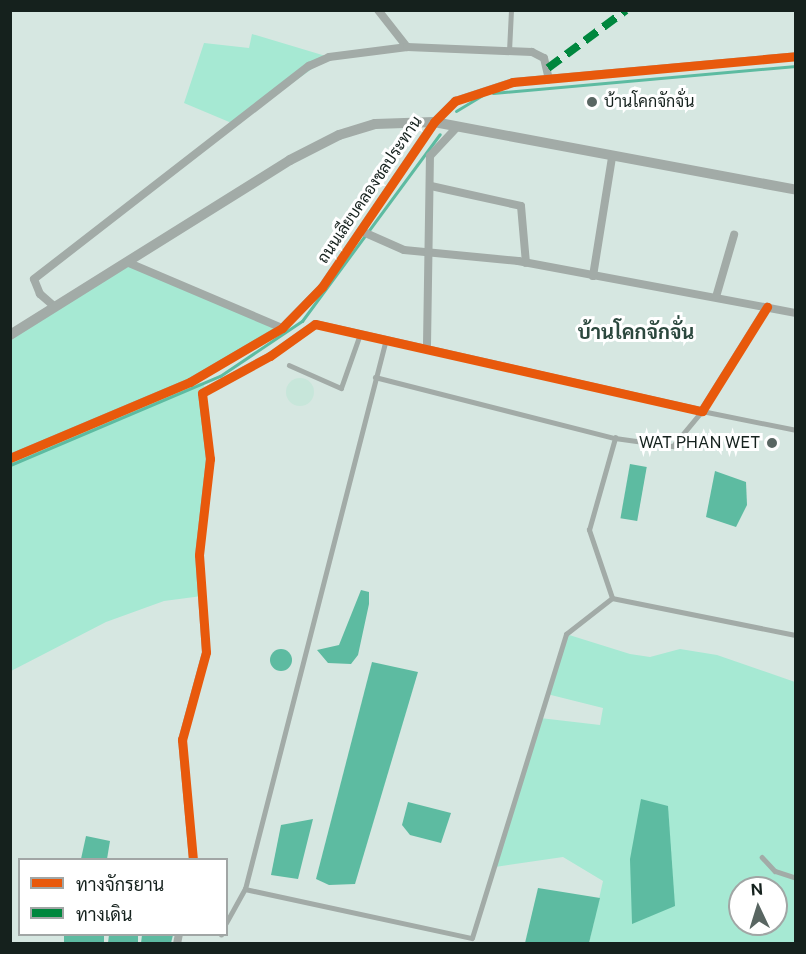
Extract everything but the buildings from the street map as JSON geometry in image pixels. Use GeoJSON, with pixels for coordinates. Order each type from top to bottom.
{"type":"FeatureCollection","features":[{"type":"Feature","properties":{"kind":"street"},"geometry":{"type":"LineString","coordinates":[[378,10],[407,47]]}},
{"type":"Feature","properties":{"kind":"street"},"geometry":{"type":"LineString","coordinates":[[55,307],[40,294],[34,279],[309,66],[330,57],[407,47],[509,51],[544,58],[549,79]]}},
{"type":"Feature","properties":{"kind":"street","name":"ถนนเลียบคลองชลประทาน"},"geometry":{"type":"LineString","coordinates":[[10,458],[199,378],[282,328],[322,287],[363,231],[434,122],[455,101],[483,88],[549,79],[795,56]]}},
{"type":"Feature","properties":{"kind":"street"},"geometry":{"type":"LineString","coordinates":[[10,335],[328,139],[375,124],[434,122],[456,128],[795,190]]}},
{"type":"Feature","properties":{"kind":"street"},"geometry":{"type":"LineString","coordinates":[[427,345],[433,252],[430,156],[456,128]]}},
{"type":"Feature","properties":{"kind":"street"},"geometry":{"type":"LineString","coordinates":[[593,276],[612,157]]}},
{"type":"Feature","properties":{"kind":"street"},"geometry":{"type":"LineString","coordinates":[[431,186],[521,206],[526,263]]}},
{"type":"Feature","properties":{"kind":"street"},"geometry":{"type":"LineString","coordinates":[[363,231],[404,250],[526,263],[795,313]]}},
{"type":"Feature","properties":{"kind":"street"},"geometry":{"type":"LineString","coordinates":[[716,297],[734,235]]}},
{"type":"Feature","properties":{"kind":"street"},"geometry":{"type":"LineString","coordinates":[[129,263],[282,328]]}},
{"type":"Feature","properties":{"kind":"street"},"geometry":{"type":"LineString","coordinates":[[193,858],[182,740],[206,652],[199,555],[210,459],[200,396],[315,324],[427,345],[702,411],[767,307]]}},
{"type":"Feature","properties":{"kind":"lane"},"geometry":{"type":"LineString","coordinates":[[509,51],[511,10]]}},
{"type":"Feature","properties":{"kind":"lane"},"geometry":{"type":"LineString","coordinates":[[289,365],[341,388],[361,332]]}},
{"type":"Feature","properties":{"kind":"lane"},"geometry":{"type":"LineString","coordinates":[[228,919],[245,889],[386,336]]}},
{"type":"Feature","properties":{"kind":"lane"},"geometry":{"type":"LineString","coordinates":[[375,377],[615,438],[674,446],[702,411],[795,430]]}},
{"type":"Feature","properties":{"kind":"lane"},"geometry":{"type":"LineString","coordinates":[[612,598],[589,530],[615,438]]}},
{"type":"Feature","properties":{"kind":"lane"},"geometry":{"type":"LineString","coordinates":[[245,889],[471,938],[566,634],[612,598],[795,635]]}},
{"type":"Feature","properties":{"kind":"lane"},"geometry":{"type":"LineString","coordinates":[[762,857],[775,871],[795,878]]}},
{"type":"Feature","properties":{"kind":"shaded area"},"geometry":{"type":"Polygon","coordinates":[[[252,34],[329,57],[234,124],[184,103],[204,43],[249,48],[252,34]]]}},
{"type":"Feature","properties":{"kind":"shaded area"},"geometry":{"type":"Polygon","coordinates":[[[129,263],[282,328],[191,382],[203,383],[206,390],[209,448],[202,596],[164,601],[106,622],[11,671],[11,335],[129,263]]]}},
{"type":"Feature","properties":{"kind":"shaded area"},"geometry":{"type":"Polygon","coordinates":[[[300,378],[310,382],[314,392],[310,402],[300,406],[290,402],[286,392],[290,382],[300,378]]]}},
{"type":"Feature","properties":{"kind":"shaded area"},"geometry":{"type":"Polygon","coordinates":[[[630,464],[647,467],[637,521],[620,518],[630,464]]]}},
{"type":"Feature","properties":{"kind":"shaded area"},"geometry":{"type":"Polygon","coordinates":[[[715,471],[746,482],[747,505],[736,527],[706,517],[715,471]]]}},
{"type":"Feature","properties":{"kind":"shaded area"},"geometry":{"type":"Polygon","coordinates":[[[361,590],[369,592],[369,604],[358,655],[351,664],[328,663],[317,650],[339,645],[361,590]]]}},
{"type":"Feature","properties":{"kind":"shaded area"},"geometry":{"type":"Polygon","coordinates":[[[566,634],[630,654],[650,657],[680,649],[717,655],[795,682],[795,943],[589,943],[603,881],[563,857],[495,867],[540,718],[600,725],[603,708],[547,694],[566,634]]]}},
{"type":"Feature","properties":{"kind":"shaded area"},"geometry":{"type":"Polygon","coordinates":[[[281,649],[289,652],[292,660],[289,668],[281,671],[273,668],[270,660],[273,652],[281,649]]]}},
{"type":"Feature","properties":{"kind":"shaded area"},"geometry":{"type":"Polygon","coordinates":[[[372,662],[418,672],[355,884],[329,885],[316,879],[372,662]]]}},
{"type":"Feature","properties":{"kind":"shaded area"},"geometry":{"type":"Polygon","coordinates":[[[641,799],[668,806],[675,906],[632,924],[630,859],[641,799]]]}},
{"type":"Feature","properties":{"kind":"shaded area"},"geometry":{"type":"Polygon","coordinates":[[[408,802],[451,813],[441,843],[410,835],[402,825],[408,802]]]}},
{"type":"Feature","properties":{"kind":"shaded area"},"geometry":{"type":"Polygon","coordinates":[[[313,819],[298,879],[271,875],[281,825],[313,819]]]}},
{"type":"Feature","properties":{"kind":"shaded area"},"geometry":{"type":"Polygon","coordinates":[[[86,836],[110,841],[107,858],[81,858],[86,836]]]}},
{"type":"Feature","properties":{"kind":"shaded area"},"geometry":{"type":"Polygon","coordinates":[[[538,888],[600,898],[589,943],[525,943],[538,888]]]}},
{"type":"Feature","properties":{"kind":"shaded area"},"geometry":{"type":"Polygon","coordinates":[[[64,936],[104,936],[104,943],[64,943],[64,936]]]}},
{"type":"Feature","properties":{"kind":"shaded area"},"geometry":{"type":"Polygon","coordinates":[[[109,936],[138,936],[138,943],[108,943],[109,936]]]}},
{"type":"Feature","properties":{"kind":"shaded area"},"geometry":{"type":"Polygon","coordinates":[[[142,936],[173,936],[171,943],[141,943],[142,936]]]}},
{"type":"Feature","properties":{"kind":"waterway"},"geometry":{"type":"LineString","coordinates":[[493,93],[796,66]]}},
{"type":"Feature","properties":{"kind":"waterway"},"geometry":{"type":"LineString","coordinates":[[456,111],[483,95]]}},
{"type":"Feature","properties":{"kind":"waterway"},"geometry":{"type":"LineString","coordinates":[[10,465],[220,376],[302,321],[440,134]]}},
{"type":"Feature","properties":{"kind":"marked path"},"geometry":{"type":"LineString","coordinates":[[548,68],[626,10]]}},
{"type":"Feature","properties":{"kind":"cycle path"},"geometry":{"type":"LineString","coordinates":[[10,458],[190,382],[282,328],[322,287],[434,122],[455,101],[513,82],[796,56]]}},
{"type":"Feature","properties":{"kind":"cycle path"},"geometry":{"type":"LineString","coordinates":[[193,858],[182,740],[206,652],[199,555],[210,459],[202,393],[270,356],[315,324],[702,411],[767,307]]}},
{"type":"Feature","properties":{"kind":"place","name":"บ้านโคกจักจั่น"},"geometry":{"type":"Point","coordinates":[592,102]}},
{"type":"Feature","properties":{"kind":"place","name":"WAT PHAN WET"},"geometry":{"type":"Point","coordinates":[772,443]}},
{"type":"Feature","properties":{"kind":"district","name":"บ้านโคกจักจั่น"},"geometry":{"type":"Point","coordinates":[636,332]}}]}
